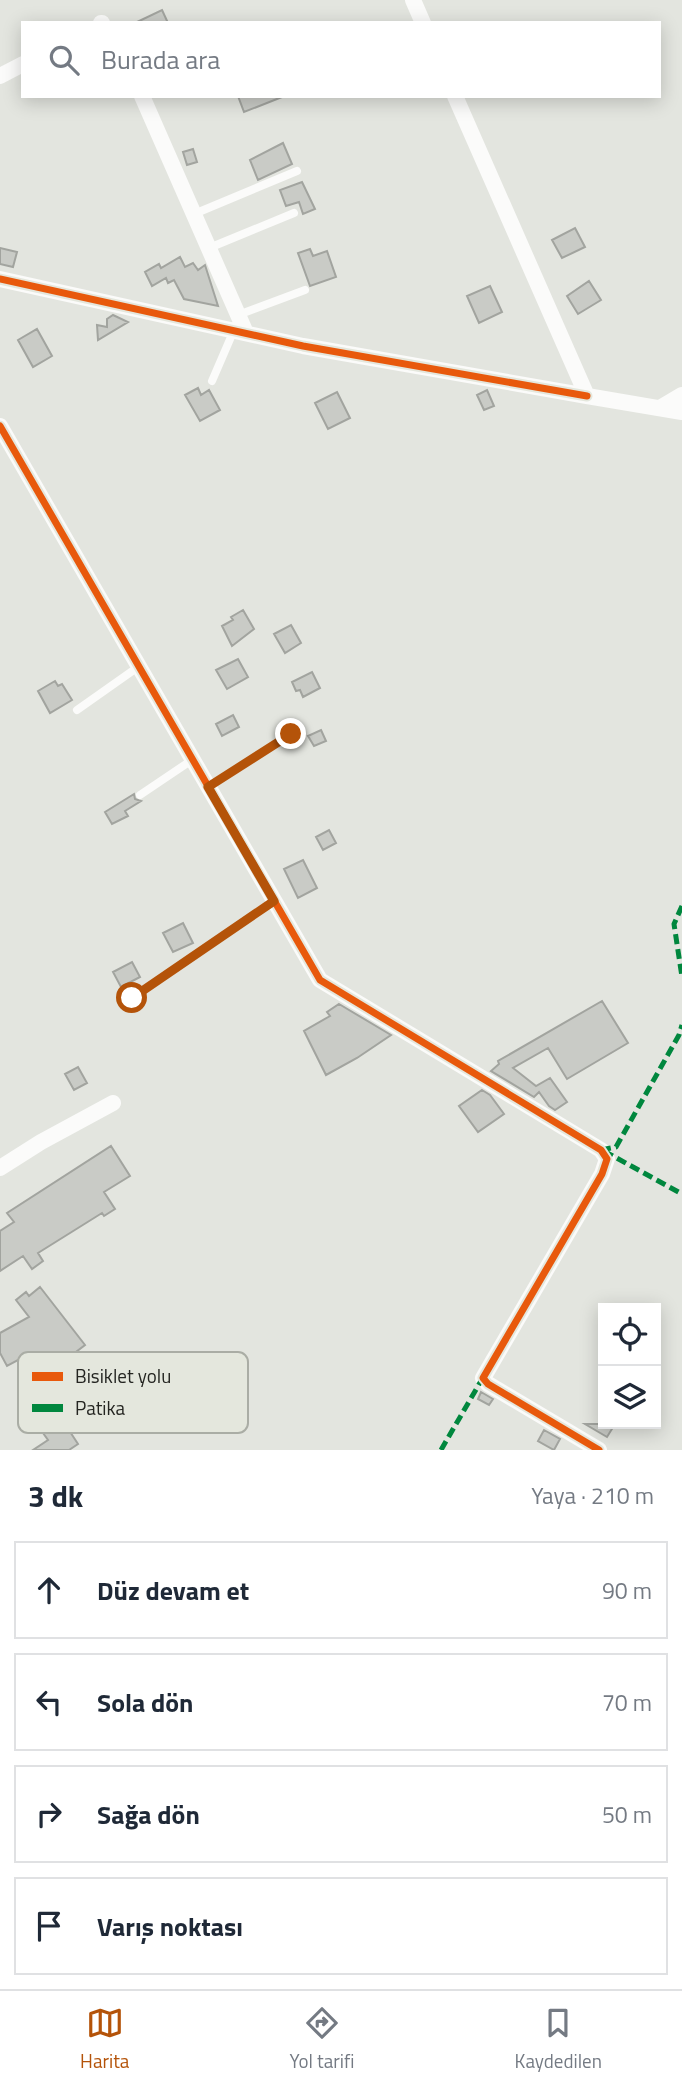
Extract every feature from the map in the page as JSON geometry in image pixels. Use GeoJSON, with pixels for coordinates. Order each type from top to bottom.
{"type":"FeatureCollection","features":[{"type":"Feature","properties":{"kind":"street"},"geometry":{"type":"LineString","coordinates":[[413,0],[422,21]]}},
{"type":"Feature","properties":{"kind":"street"},"geometry":{"type":"LineString","coordinates":[[0,76],[21,65]]}},
{"type":"Feature","properties":{"kind":"street"},"geometry":{"type":"LineString","coordinates":[[143,98],[209,248],[239,326]]}},
{"type":"Feature","properties":{"kind":"street"},"geometry":{"type":"LineString","coordinates":[[456,98],[587,396]]}},
{"type":"Feature","properties":{"kind":"street"},"geometry":{"type":"LineString","coordinates":[[0,279],[239,326],[303,346],[682,412]]}},
{"type":"Feature","properties":{"kind":"street"},"geometry":{"type":"LineString","coordinates":[[660,408],[682,395]]}},
{"type":"Feature","properties":{"kind":"street"},"geometry":{"type":"LineString","coordinates":[[0,426],[320,980],[601,1150],[607,1159],[602,1174],[483,1378],[488,1384],[599,1450]]}},
{"type":"Feature","properties":{"kind":"street"},"geometry":{"type":"LineString","coordinates":[[0,1168],[113,1103]]}},
{"type":"Feature","properties":{"kind":"lane"},"geometry":{"type":"LineString","coordinates":[[194,214],[297,171]]}},
{"type":"Feature","properties":{"kind":"lane"},"geometry":{"type":"LineString","coordinates":[[209,248],[294,214]]}},
{"type":"Feature","properties":{"kind":"lane"},"geometry":{"type":"LineString","coordinates":[[212,382],[239,326],[305,290]]}},
{"type":"Feature","properties":{"kind":"lane"},"geometry":{"type":"LineString","coordinates":[[77,710],[138,667]]}},
{"type":"Feature","properties":{"kind":"lane"},"geometry":{"type":"LineString","coordinates":[[208,787],[291,734]]}},
{"type":"Feature","properties":{"kind":"lane"},"geometry":{"type":"LineString","coordinates":[[140,795],[192,760]]}},
{"type":"Feature","properties":{"kind":"lane"},"geometry":{"type":"LineString","coordinates":[[132,998],[274,901]]}},
{"type":"Feature","properties":{"kind":"building"},"geometry":{"type":"Polygon","coordinates":[[[162,10],[167,21],[139,21],[162,10]]]}},
{"type":"Feature","properties":{"kind":"building"},"geometry":{"type":"Polygon","coordinates":[[[239,98],[279,98],[244,112],[239,98]]]}},
{"type":"Feature","properties":{"kind":"building"},"geometry":{"type":"Polygon","coordinates":[[[283,143],[292,164],[258,180],[250,160],[283,143]]]}},
{"type":"Feature","properties":{"kind":"building"},"geometry":{"type":"Polygon","coordinates":[[[193,149],[197,162],[187,165],[183,152],[193,149]]]}},
{"type":"Feature","properties":{"kind":"building"},"geometry":{"type":"Polygon","coordinates":[[[302,182],[315,209],[303,214],[299,202],[286,206],[280,190],[302,182]]]}},
{"type":"Feature","properties":{"kind":"building"},"geometry":{"type":"Polygon","coordinates":[[[575,228],[585,247],[562,258],[552,240],[575,228]]]}},
{"type":"Feature","properties":{"kind":"building"},"geometry":{"type":"Polygon","coordinates":[[[0,248],[17,252],[13,267],[0,264],[0,248]]]}},
{"type":"Feature","properties":{"kind":"building"},"geometry":{"type":"Polygon","coordinates":[[[310,249],[313,256],[327,251],[336,277],[310,286],[298,253],[310,249]]]}},
{"type":"Feature","properties":{"kind":"building"},"geometry":{"type":"Polygon","coordinates":[[[180,257],[185,267],[193,263],[198,270],[205,265],[218,306],[184,299],[174,280],[168,283],[166,278],[152,286],[145,272],[159,264],[161,268],[180,257]]]}},
{"type":"Feature","properties":{"kind":"building"},"geometry":{"type":"Polygon","coordinates":[[[589,281],[601,300],[578,314],[567,296],[589,281]]]}},
{"type":"Feature","properties":{"kind":"building"},"geometry":{"type":"Polygon","coordinates":[[[490,286],[502,312],[479,323],[467,296],[490,286]]]}},
{"type":"Feature","properties":{"kind":"building"},"geometry":{"type":"Polygon","coordinates":[[[113,315],[128,322],[98,340],[97,325],[107,327],[107,319],[113,315]]]}},
{"type":"Feature","properties":{"kind":"building"},"geometry":{"type":"Polygon","coordinates":[[[37,329],[52,356],[33,367],[18,340],[37,329]]]}},
{"type":"Feature","properties":{"kind":"building"},"geometry":{"type":"Polygon","coordinates":[[[198,388],[201,395],[209,390],[220,410],[200,421],[185,395],[198,388]]]}},
{"type":"Feature","properties":{"kind":"building"},"geometry":{"type":"Polygon","coordinates":[[[487,390],[494,406],[484,410],[477,395],[487,390]]]}},
{"type":"Feature","properties":{"kind":"building"},"geometry":{"type":"Polygon","coordinates":[[[337,392],[350,418],[328,429],[315,403],[337,392]]]}},
{"type":"Feature","properties":{"kind":"building"},"geometry":{"type":"Polygon","coordinates":[[[243,610],[254,629],[232,646],[222,626],[243,610]]]}},
{"type":"Feature","properties":{"kind":"building"},"geometry":{"type":"Polygon","coordinates":[[[291,625],[301,643],[285,653],[274,634],[291,625]]]}},
{"type":"Feature","properties":{"kind":"building"},"geometry":{"type":"Polygon","coordinates":[[[238,659],[248,677],[227,689],[216,670],[238,659]]]}},
{"type":"Feature","properties":{"kind":"building"},"geometry":{"type":"Polygon","coordinates":[[[312,672],[320,688],[303,697],[292,682],[312,672]]]}},
{"type":"Feature","properties":{"kind":"building"},"geometry":{"type":"Polygon","coordinates":[[[55,681],[58,686],[62,684],[72,700],[50,713],[38,691],[55,681]]]}},
{"type":"Feature","properties":{"kind":"building"},"geometry":{"type":"Polygon","coordinates":[[[233,715],[239,727],[222,736],[216,724],[233,715]]]}},
{"type":"Feature","properties":{"kind":"building"},"geometry":{"type":"Polygon","coordinates":[[[321,730],[326,741],[314,746],[308,736],[321,730]]]}},
{"type":"Feature","properties":{"kind":"building"},"geometry":{"type":"Polygon","coordinates":[[[134,794],[135,799],[141,801],[125,811],[128,816],[112,824],[105,812],[134,794]]]}},
{"type":"Feature","properties":{"kind":"building"},"geometry":{"type":"Polygon","coordinates":[[[329,830],[336,843],[323,850],[316,837],[329,830]]]}},
{"type":"Feature","properties":{"kind":"building"},"geometry":{"type":"Polygon","coordinates":[[[303,860],[317,888],[298,898],[284,869],[303,860]]]}},
{"type":"Feature","properties":{"kind":"building"},"geometry":{"type":"Polygon","coordinates":[[[183,923],[193,943],[173,952],[163,933],[183,923]]]}},
{"type":"Feature","properties":{"kind":"building"},"geometry":{"type":"Polygon","coordinates":[[[132,962],[140,977],[121,987],[113,972],[132,962]]]}},
{"type":"Feature","properties":{"kind":"building"},"geometry":{"type":"Polygon","coordinates":[[[602,1001],[628,1043],[567,1079],[548,1048],[513,1068],[536,1086],[550,1078],[567,1102],[555,1110],[539,1092],[534,1097],[491,1071],[499,1064],[498,1061],[602,1001]]]}},
{"type":"Feature","properties":{"kind":"building"},"geometry":{"type":"Polygon","coordinates":[[[339,1004],[391,1035],[326,1075],[304,1031],[330,1016],[327,1012],[339,1004]]]}},
{"type":"Feature","properties":{"kind":"building"},"geometry":{"type":"Polygon","coordinates":[[[78,1067],[87,1083],[74,1090],[65,1074],[78,1067]]]}},
{"type":"Feature","properties":{"kind":"building"},"geometry":{"type":"Polygon","coordinates":[[[482,1090],[490,1095],[504,1114],[478,1132],[459,1106],[482,1090]]]}},
{"type":"Feature","properties":{"kind":"building"},"geometry":{"type":"Polygon","coordinates":[[[111,1146],[130,1176],[104,1192],[115,1209],[104,1216],[102,1213],[38,1253],[43,1261],[32,1269],[23,1256],[0,1271],[0,1231],[14,1222],[7,1213],[111,1146]]]}},
{"type":"Feature","properties":{"kind":"building"},"geometry":{"type":"Polygon","coordinates":[[[40,1287],[85,1345],[76,1352],[18,1352],[18,1360],[7,1366],[0,1353],[0,1333],[29,1317],[16,1300],[26,1292],[29,1296],[40,1287]]]}},
{"type":"Feature","properties":{"kind":"building"},"geometry":{"type":"Polygon","coordinates":[[[481,1392],[493,1399],[489,1405],[478,1399],[481,1392]]]}},
{"type":"Feature","properties":{"kind":"building"},"geometry":{"type":"Polygon","coordinates":[[[585,1424],[598,1424],[598,1429],[612,1429],[607,1437],[585,1424]]]}},
{"type":"Feature","properties":{"kind":"building"},"geometry":{"type":"Polygon","coordinates":[[[544,1430],[560,1439],[554,1450],[538,1441],[544,1430]]]}},
{"type":"Feature","properties":{"kind":"building"},"geometry":{"type":"Polygon","coordinates":[[[43,1433],[71,1433],[78,1444],[69,1450],[33,1450],[48,1440],[43,1433]]]}},
{"type":"Feature","properties":{"kind":"marked path"},"geometry":{"type":"LineString","coordinates":[[682,906],[674,924],[682,977]]}},
{"type":"Feature","properties":{"kind":"marked path"},"geometry":{"type":"LineString","coordinates":[[601,1150],[616,1147],[679,1035],[682,1025]]}},
{"type":"Feature","properties":{"kind":"marked path"},"geometry":{"type":"LineString","coordinates":[[604,1151],[682,1194]]}},
{"type":"Feature","properties":{"kind":"marked path"},"geometry":{"type":"LineString","coordinates":[[441,1450],[485,1374]]}},
{"type":"Feature","properties":{"kind":"cycle path"},"geometry":{"type":"LineString","coordinates":[[0,279],[303,346],[587,396]]}},
{"type":"Feature","properties":{"kind":"cycle path"},"geometry":{"type":"LineString","coordinates":[[0,426],[320,980],[601,1150],[607,1159],[602,1174],[483,1378],[488,1384],[599,1450]]}},
{"type":"Feature","properties":{"kind":"route"},"geometry":{"type":"LineString","coordinates":[[132,998],[274,901],[208,787],[291,734]]}}]}
